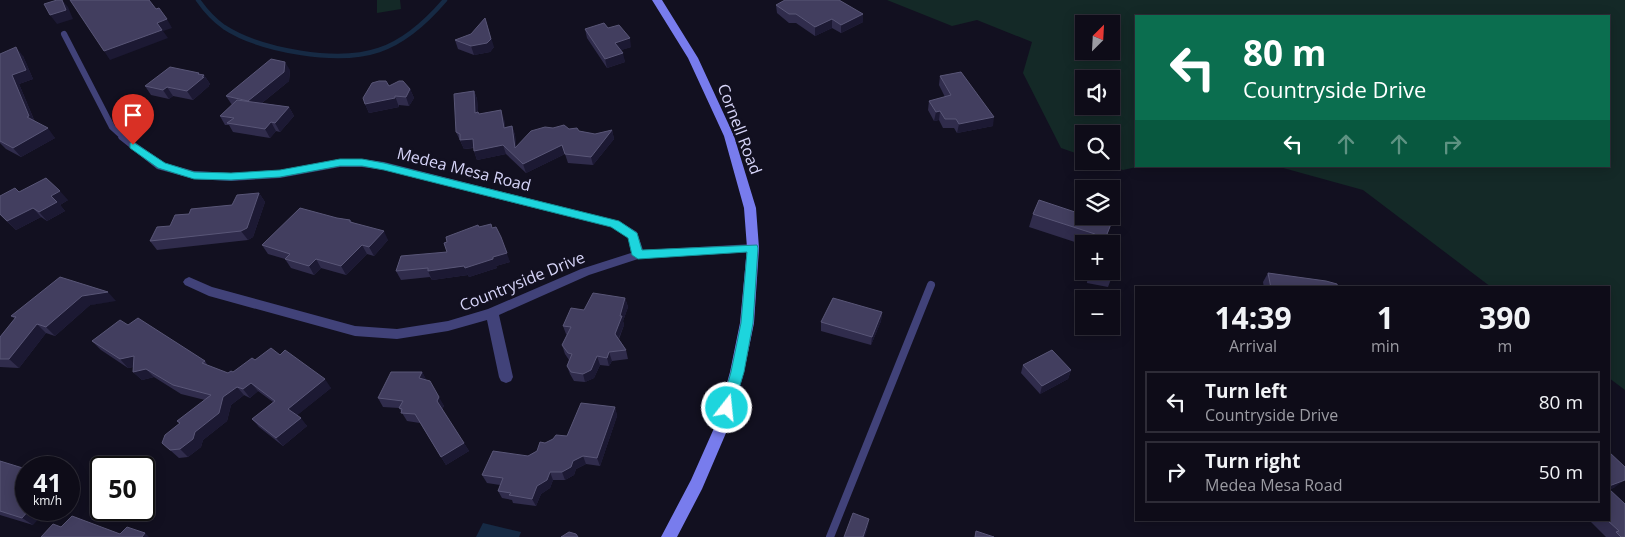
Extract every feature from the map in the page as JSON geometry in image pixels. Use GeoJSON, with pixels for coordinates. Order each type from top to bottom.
{"type":"FeatureCollection","features":[{"type":"Feature","properties":{"kind":"main road","name":"Cornell Road"},"geometry":{"type":"LineString","coordinates":[[657,0],[693,58],[729,136],[750,208],[753,248],[747,323],[737,372],[724,417],[697,484],[669,537]]}},
{"type":"Feature","properties":{"kind":"street","name":"Medea Mesa Road"},"geometry":{"type":"LineString","coordinates":[[123,137],[161,166],[194,175],[231,177],[280,174],[340,163],[384,166],[615,224],[633,236],[638,255]]}},
{"type":"Feature","properties":{"kind":"street","name":"Countryside Drive"},"geometry":{"type":"LineString","coordinates":[[189,282],[209,291],[355,331],[397,334],[448,326],[492,313],[585,272],[638,255],[753,248]]}},
{"type":"Feature","properties":{"kind":"street"},"geometry":{"type":"LineString","coordinates":[[492,313],[506,377]]}},
{"type":"Feature","properties":{"kind":"lane"},"geometry":{"type":"LineString","coordinates":[[64,34],[112,127],[123,137]]}},
{"type":"Feature","properties":{"kind":"lane"},"geometry":{"type":"LineString","coordinates":[[830,537],[931,285]]}},
{"type":"Feature","properties":{"kind":"green space"},"geometry":{"type":"Polygon","coordinates":[[[377,0],[400,0],[401,9],[377,13],[377,0]]]}},
{"type":"Feature","properties":{"kind":"green space"},"geometry":{"type":"Polygon","coordinates":[[[887,0],[1625,0],[1625,390],[1610,379],[1610,286],[1490,286],[1363,190],[1280,167],[1610,167],[1610,15],[1135,15],[1136,167],[1123,170],[1120,169],[1120,125],[1075,125],[1075,153],[1061,148],[1023,73],[1032,42],[977,20],[952,26],[887,0]]]}},
{"type":"Feature","properties":{"kind":"water"},"geometry":{"type":"Polygon","coordinates":[[[483,523],[521,532],[519,537],[476,537],[483,523]]]}},
{"type":"Feature","properties":{"kind":"building"},"geometry":{"type":"Polygon","coordinates":[[[62,0],[66,10],[50,15],[44,4],[62,0]]]}},
{"type":"Feature","properties":{"kind":"building"},"geometry":{"type":"Polygon","coordinates":[[[70,0],[149,0],[156,9],[159,8],[167,19],[157,23],[162,30],[104,51],[70,0]]]}},
{"type":"Feature","properties":{"kind":"building"},"geometry":{"type":"Polygon","coordinates":[[[785,0],[839,0],[863,14],[841,25],[832,19],[815,27],[796,14],[789,14],[776,5],[785,0]]]}},
{"type":"Feature","properties":{"kind":"building"},"geometry":{"type":"Polygon","coordinates":[[[485,18],[491,39],[487,43],[471,46],[455,40],[471,34],[485,18]]]}},
{"type":"Feature","properties":{"kind":"building"},"geometry":{"type":"Polygon","coordinates":[[[604,23],[608,28],[619,25],[630,38],[615,43],[623,53],[605,59],[585,29],[604,23]]]}},
{"type":"Feature","properties":{"kind":"building"},"geometry":{"type":"Polygon","coordinates":[[[16,47],[26,70],[12,75],[29,116],[27,117],[48,128],[13,148],[0,141],[0,54],[16,47]]]}},
{"type":"Feature","properties":{"kind":"building"},"geometry":{"type":"Polygon","coordinates":[[[271,59],[285,62],[284,72],[248,101],[226,96],[271,59]]]}},
{"type":"Feature","properties":{"kind":"building"},"geometry":{"type":"Polygon","coordinates":[[[170,67],[199,73],[204,75],[202,77],[204,77],[187,91],[167,87],[163,90],[145,86],[170,67]]]}},
{"type":"Feature","properties":{"kind":"building"},"geometry":{"type":"Polygon","coordinates":[[[961,72],[994,117],[959,124],[956,119],[945,119],[940,111],[936,112],[929,101],[951,95],[940,76],[961,72]]]}},
{"type":"Feature","properties":{"kind":"building"},"geometry":{"type":"Polygon","coordinates":[[[386,81],[389,86],[403,81],[410,89],[406,97],[395,96],[395,98],[365,104],[363,98],[372,83],[386,81]]]}},
{"type":"Feature","properties":{"kind":"building"},"geometry":{"type":"Polygon","coordinates":[[[474,91],[475,113],[501,110],[504,128],[512,126],[515,148],[531,131],[545,127],[553,128],[564,125],[569,129],[577,128],[579,131],[595,134],[612,130],[591,157],[565,154],[562,145],[523,164],[503,145],[474,151],[473,139],[460,140],[460,134],[456,132],[454,94],[474,91]]]}},
{"type":"Feature","properties":{"kind":"building"},"geometry":{"type":"Polygon","coordinates":[[[237,100],[289,107],[275,123],[271,122],[265,129],[227,123],[234,118],[220,116],[237,100]]]}},
{"type":"Feature","properties":{"kind":"building"},"geometry":{"type":"Polygon","coordinates":[[[46,178],[60,191],[51,196],[57,202],[39,212],[33,208],[7,221],[0,214],[0,196],[15,188],[19,192],[46,178]]]}},
{"type":"Feature","properties":{"kind":"building"},"geometry":{"type":"Polygon","coordinates":[[[259,193],[247,228],[241,231],[150,241],[157,227],[170,226],[175,215],[189,214],[191,209],[232,205],[237,195],[259,193]]]}},
{"type":"Feature","properties":{"kind":"building"},"geometry":{"type":"Polygon","coordinates":[[[1039,200],[1075,212],[1075,225],[1111,225],[1107,235],[1095,235],[1033,214],[1039,200]]]}},
{"type":"Feature","properties":{"kind":"building"},"geometry":{"type":"Polygon","coordinates":[[[300,208],[350,220],[350,222],[384,231],[369,247],[362,245],[341,266],[316,259],[309,266],[285,259],[290,254],[262,245],[300,208]]]}},
{"type":"Feature","properties":{"kind":"building"},"geometry":{"type":"Polygon","coordinates":[[[491,224],[492,228],[496,227],[507,253],[465,268],[464,266],[428,271],[428,268],[396,271],[401,256],[447,252],[444,243],[447,242],[446,237],[478,225],[479,227],[491,224]]]}},
{"type":"Feature","properties":{"kind":"building"},"geometry":{"type":"Polygon","coordinates":[[[1268,273],[1326,281],[1337,284],[1338,286],[1271,286],[1268,273]]]}},
{"type":"Feature","properties":{"kind":"building"},"geometry":{"type":"Polygon","coordinates":[[[60,277],[108,292],[82,296],[46,327],[37,324],[9,359],[0,359],[0,337],[16,317],[11,316],[60,277]]]}},
{"type":"Feature","properties":{"kind":"building"},"geometry":{"type":"Polygon","coordinates":[[[593,293],[625,298],[620,316],[622,316],[615,334],[626,350],[609,352],[607,358],[597,356],[591,370],[583,374],[571,372],[567,366],[572,354],[568,353],[562,345],[571,327],[563,326],[571,308],[584,310],[593,293]]]}},
{"type":"Feature","properties":{"kind":"building"},"geometry":{"type":"Polygon","coordinates":[[[833,298],[882,312],[872,337],[821,322],[833,298]]]}},
{"type":"Feature","properties":{"kind":"building"},"geometry":{"type":"Polygon","coordinates":[[[138,318],[205,361],[202,363],[228,373],[233,372],[252,358],[255,360],[271,348],[280,355],[285,350],[325,379],[288,409],[301,418],[276,438],[252,419],[275,401],[251,383],[243,389],[237,387],[223,397],[219,413],[195,432],[193,439],[180,449],[170,450],[162,443],[165,435],[180,423],[177,421],[211,395],[173,385],[146,369],[133,372],[134,356],[120,359],[92,341],[120,320],[128,325],[138,318]]]}},
{"type":"Feature","properties":{"kind":"building"},"geometry":{"type":"Polygon","coordinates":[[[1052,350],[1071,370],[1042,386],[1023,365],[1052,350]]]}},
{"type":"Feature","properties":{"kind":"building"},"geometry":{"type":"Polygon","coordinates":[[[391,372],[422,372],[419,378],[430,381],[439,397],[437,401],[464,443],[441,457],[415,414],[401,413],[402,409],[399,408],[403,401],[378,398],[391,372]]]}},
{"type":"Feature","properties":{"kind":"building"},"geometry":{"type":"Polygon","coordinates":[[[581,403],[615,407],[597,458],[583,456],[573,461],[571,467],[562,472],[550,472],[547,480],[537,486],[532,499],[498,491],[503,478],[482,475],[493,451],[528,456],[537,451],[540,442],[545,443],[556,435],[567,436],[581,403]]]}},
{"type":"Feature","properties":{"kind":"building"},"geometry":{"type":"Polygon","coordinates":[[[1610,453],[1625,467],[1625,480],[1610,486],[1610,453]]]}},
{"type":"Feature","properties":{"kind":"building"},"geometry":{"type":"Polygon","coordinates":[[[0,461],[15,466],[15,516],[0,511],[0,461]]]}},
{"type":"Feature","properties":{"kind":"building"},"geometry":{"type":"Polygon","coordinates":[[[1610,490],[1625,504],[1625,537],[1621,537],[1616,532],[1619,531],[1608,521],[1610,521],[1610,490]]]}},
{"type":"Feature","properties":{"kind":"building"},"geometry":{"type":"Polygon","coordinates":[[[853,513],[869,519],[863,537],[844,537],[853,513]]]}},
{"type":"Feature","properties":{"kind":"building"},"geometry":{"type":"Polygon","coordinates":[[[80,519],[120,534],[127,527],[145,533],[142,537],[41,537],[53,524],[61,527],[67,521],[80,521],[80,519]]]}},
{"type":"Feature","properties":{"kind":"building"},"geometry":{"type":"Polygon","coordinates":[[[976,531],[994,537],[975,537],[976,531]]]}},
{"type":"Feature","properties":{"kind":"building"},"geometry":{"type":"Polygon","coordinates":[[[569,532],[576,534],[578,537],[561,537],[569,532]]]}},
{"type":"Feature","properties":{"kind":"waterway"},"geometry":{"type":"LineString","coordinates":[[198,0],[210,15],[224,27],[258,43],[300,53],[343,56],[362,54],[389,46],[407,36],[423,23],[445,0]]}},
{"type":"Feature","properties":{"kind":"route"},"geometry":{"type":"LineString","coordinates":[[133,145],[161,166],[194,175],[231,177],[280,174],[340,163],[384,166],[615,224],[633,236],[638,255],[753,248],[747,323],[727,408]]}}]}
